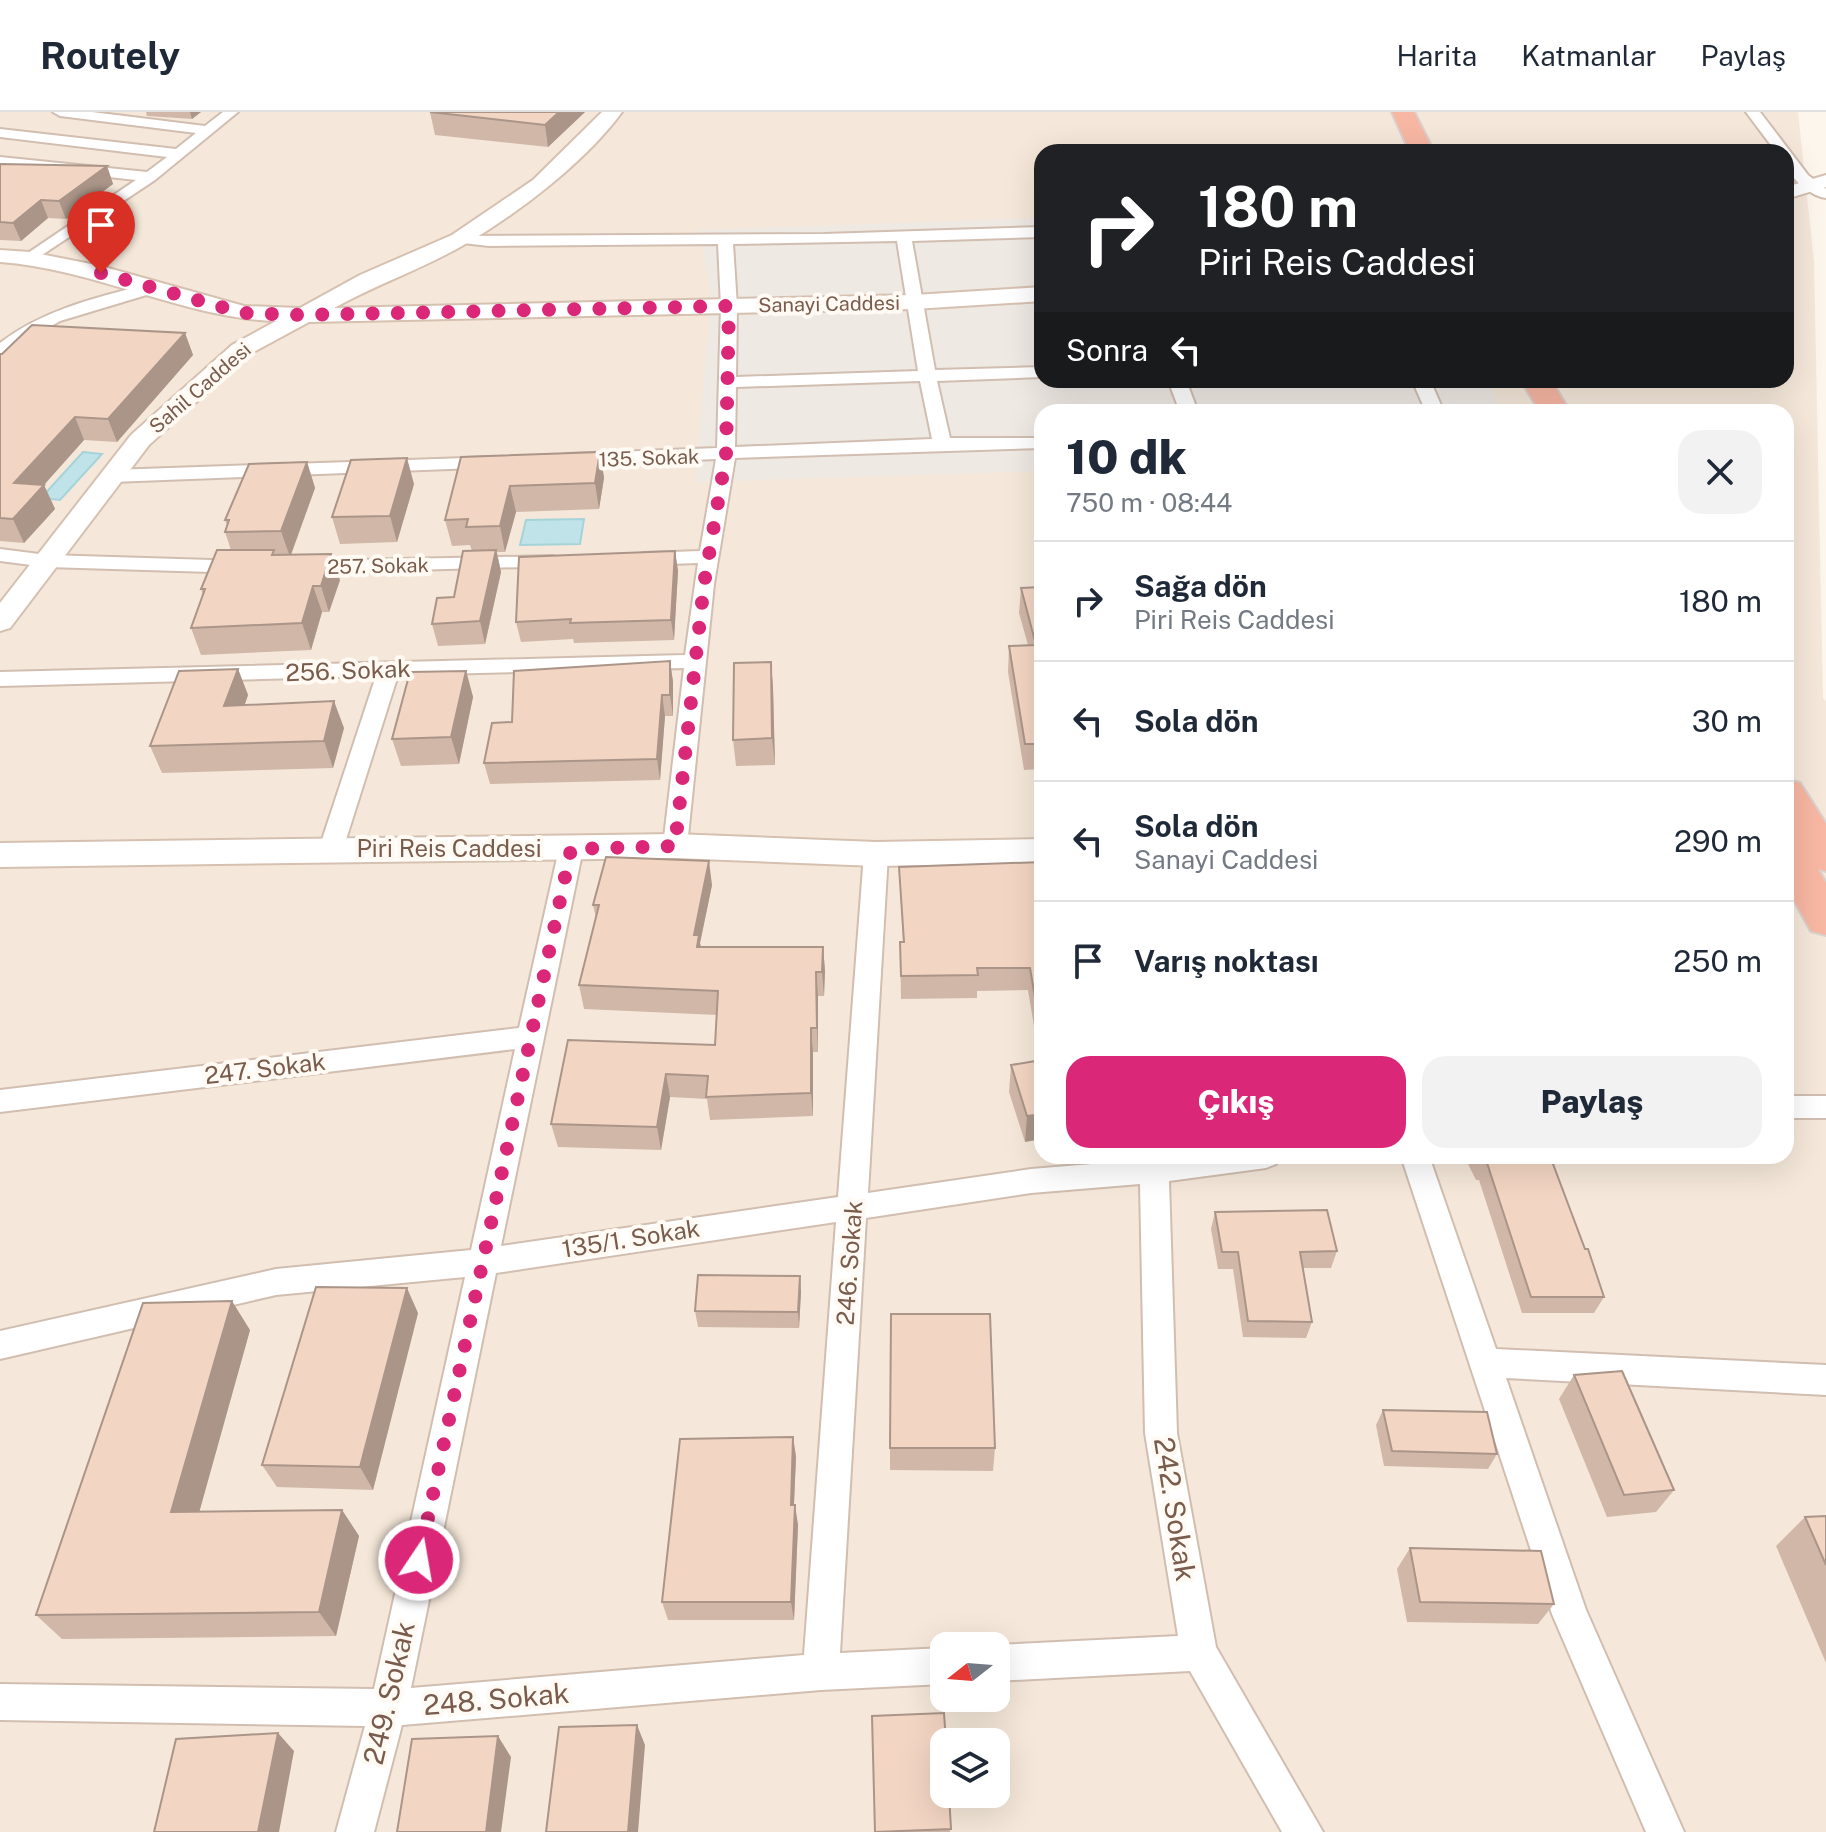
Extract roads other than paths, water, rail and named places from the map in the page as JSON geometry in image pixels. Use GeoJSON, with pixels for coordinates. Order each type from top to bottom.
{"type":"FeatureCollection","features":[{"type":"Feature","properties":{"kind":"highway"},"geometry":{"type":"LineString","coordinates":[[1378,112],[1390,139]]}},
{"type":"Feature","properties":{"kind":"highway"},"geometry":{"type":"LineString","coordinates":[[1403,112],[1418,144]]}},
{"type":"Feature","properties":{"kind":"highway"},"geometry":{"type":"LineString","coordinates":[[1794,805],[1826,857]]}},
{"type":"Feature","properties":{"kind":"highway"},"geometry":{"type":"LineString","coordinates":[[1794,863],[1826,920]]}},
{"type":"Feature","properties":{"kind":"street"},"geometry":{"type":"LineString","coordinates":[[60,112],[210,131]]}},
{"type":"Feature","properties":{"kind":"street"},"geometry":{"type":"LineString","coordinates":[[30,258],[150,177],[231,112]]}},
{"type":"Feature","properties":{"kind":"street","name":"Sahil Caddesi"},"geometry":{"type":"LineString","coordinates":[[0,622],[140,440],[240,350],[368,280],[459,239],[540,184],[613,112]]}},
{"type":"Feature","properties":{"kind":"street"},"geometry":{"type":"LineString","coordinates":[[1753,112],[1777,144]]}},
{"type":"Feature","properties":{"kind":"street"},"geometry":{"type":"LineString","coordinates":[[0,133],[180,154]]}},
{"type":"Feature","properties":{"kind":"street"},"geometry":{"type":"LineString","coordinates":[[0,161],[150,177]]}},
{"type":"Feature","properties":{"kind":"street"},"geometry":{"type":"LineString","coordinates":[[1794,162],[1822,188]]}},
{"type":"Feature","properties":{"kind":"street"},"geometry":{"type":"LineString","coordinates":[[1794,192],[1822,188]]}},
{"type":"Feature","properties":{"kind":"street"},"geometry":{"type":"LineString","coordinates":[[1794,201],[1822,188]]}},
{"type":"Feature","properties":{"kind":"street"},"geometry":{"type":"LineString","coordinates":[[459,239],[1034,232]]}},
{"type":"Feature","properties":{"kind":"street"},"geometry":{"type":"LineString","coordinates":[[904,236],[942,444]]}},
{"type":"Feature","properties":{"kind":"street"},"geometry":{"type":"LineString","coordinates":[[675,846],[696,661],[726,455],[729,306],[725,238]]}},
{"type":"Feature","properties":{"kind":"street","name":"Sanayi Caddesi"},"geometry":{"type":"LineString","coordinates":[[0,256],[30,258],[157,287],[243,313],[302,315],[914,302],[1034,294]]}},
{"type":"Feature","properties":{"kind":"street"},"geometry":{"type":"LineString","coordinates":[[0,351],[41,324],[80,308],[157,287]]}},
{"type":"Feature","properties":{"kind":"street"},"geometry":{"type":"LineString","coordinates":[[728,382],[1034,372]]}},
{"type":"Feature","properties":{"kind":"street","name":"135. Sokak"},"geometry":{"type":"LineString","coordinates":[[545,461],[942,444],[1034,443]]}},
{"type":"Feature","properties":{"kind":"street"},"geometry":{"type":"LineString","coordinates":[[112,476],[515,462]]}},
{"type":"Feature","properties":{"kind":"street"},"geometry":{"type":"LineString","coordinates":[[0,555],[47,561],[257,567]]}},
{"type":"Feature","properties":{"kind":"street"},"geometry":{"type":"LineString","coordinates":[[617,560],[710,557]]}},
{"type":"Feature","properties":{"kind":"street","name":"257. Sokak"},"geometry":{"type":"LineString","coordinates":[[288,567],[570,561]]}},
{"type":"Feature","properties":{"kind":"street","name":"256. Sokak"},"geometry":{"type":"LineString","coordinates":[[0,679],[696,661]]}},
{"type":"Feature","properties":{"kind":"street"},"geometry":{"type":"LineString","coordinates":[[331,849],[389,670]]}},
{"type":"Feature","properties":{"kind":"street","name":"Piri Reis Caddesi"},"geometry":{"type":"LineString","coordinates":[[0,855],[675,846],[876,854],[1034,851]]}},
{"type":"Feature","properties":{"kind":"street","name":"249. Sokak"},"geometry":{"type":"LineString","coordinates":[[355,1832],[388,1708],[571,849]]}},
{"type":"Feature","properties":{"kind":"street","name":"246. Sokak"},"geometry":{"type":"LineString","coordinates":[[821,1672],[876,854]]}},
{"type":"Feature","properties":{"kind":"street","name":"247. Sokak"},"geometry":{"type":"LineString","coordinates":[[0,1101],[530,1037]]}},
{"type":"Feature","properties":{"kind":"street"},"geometry":{"type":"LineString","coordinates":[[1794,1107],[1826,1107]]}},
{"type":"Feature","properties":{"kind":"street","name":"135/1. Sokak"},"geometry":{"type":"LineString","coordinates":[[0,1345],[276,1282],[482,1262],[854,1205],[1155,1164]]}},
{"type":"Feature","properties":{"kind":"street","name":"242. Sokak"},"geometry":{"type":"LineString","coordinates":[[1155,1164],[1161,1433],[1199,1653],[1304,1832]]}},
{"type":"Feature","properties":{"kind":"street"},"geometry":{"type":"LineString","coordinates":[[1418,1164],[1570,1614],[1665,1832]]}},
{"type":"Feature","properties":{"kind":"street"},"geometry":{"type":"LineString","coordinates":[[1485,1363],[1826,1380]]}},
{"type":"Feature","properties":{"kind":"street"},"geometry":{"type":"LineString","coordinates":[[1010,1662],[1199,1653]]}},
{"type":"Feature","properties":{"kind":"street","name":"248. Sokak"},"geometry":{"type":"LineString","coordinates":[[0,1702],[388,1708],[821,1672],[930,1667]]}},
{"type":"Feature","properties":{"kind":"water"},"geometry":{"type":"Polygon","coordinates":[[[83,452],[102,454],[60,500],[41,498],[83,452]]]}},
{"type":"Feature","properties":{"kind":"water"},"geometry":{"type":"Polygon","coordinates":[[[584,519],[580,544],[520,545],[526,520],[584,519]]]}}]}
